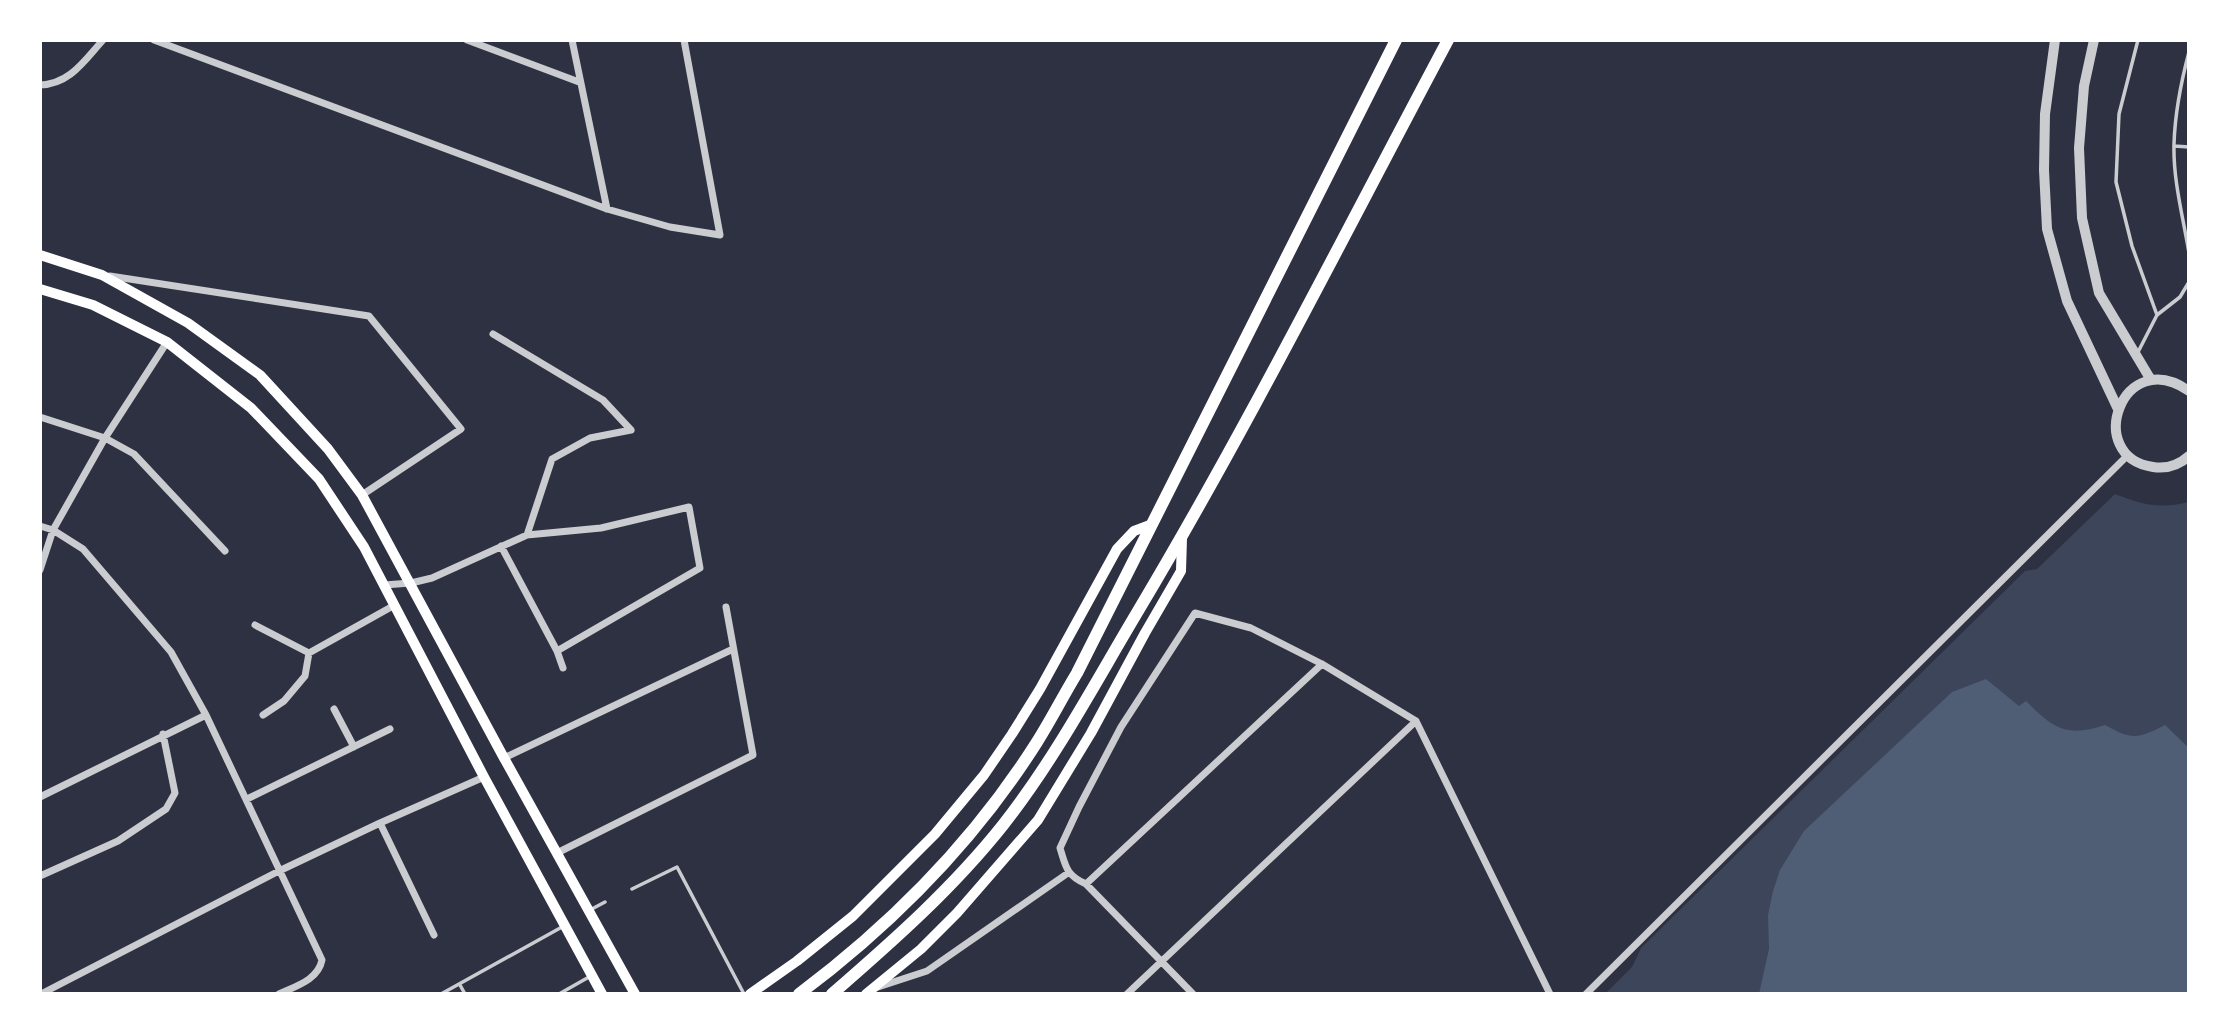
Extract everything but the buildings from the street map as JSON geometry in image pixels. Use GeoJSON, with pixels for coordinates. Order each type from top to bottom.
{"type":"FeatureCollection","features":[{"type":"Feature","properties":{"kind":"main road"},"geometry":{"type":"LineString","coordinates":[[799,994],[894,914],[945,863],[990,808],[1036,743],[1077,673],[1396,40]]}},
{"type":"Feature","properties":{"kind":"main road"},"geometry":{"type":"LineString","coordinates":[[832,994],[899,936],[958,877],[1003,824],[1046,765],[1182,538],[1448,40]]}},
{"type":"Feature","properties":{"kind":"main road"},"geometry":{"type":"LineString","coordinates":[[40,256],[102,275],[188,323],[260,375],[328,449],[362,495],[635,994]]}},
{"type":"Feature","properties":{"kind":"main road"},"geometry":{"type":"LineString","coordinates":[[40,289],[93,306],[167,342],[251,408],[319,479],[364,547],[601,994]]}},
{"type":"Feature","properties":{"kind":"main road"},"geometry":{"type":"LineString","coordinates":[[747,994],[797,961],[853,916],[935,834],[984,775],[1012,734],[1040,690],[1117,550],[1134,531],[1150,525]]}},
{"type":"Feature","properties":{"kind":"main road"},"geometry":{"type":"LineString","coordinates":[[870,991],[921,949],[957,913],[1038,820],[1091,733],[1144,633],[1181,571],[1182,538]]}},
{"type":"Feature","properties":{"kind":"street"},"geometry":{"type":"LineString","coordinates":[[40,85],[53,85],[73,74],[103,40]]}},
{"type":"Feature","properties":{"kind":"street"},"geometry":{"type":"LineString","coordinates":[[154,40],[607,209],[670,227],[720,235],[684,40]]}},
{"type":"Feature","properties":{"kind":"street"},"geometry":{"type":"LineString","coordinates":[[467,40],[579,82]]}},
{"type":"Feature","properties":{"kind":"street"},"geometry":{"type":"LineString","coordinates":[[572,40],[607,209]]}},
{"type":"Feature","properties":{"kind":"street"},"geometry":{"type":"LineString","coordinates":[[2055,40],[2045,114],[2047,229],[2067,301],[2118,409]]}},
{"type":"Feature","properties":{"kind":"street"},"geometry":{"type":"LineString","coordinates":[[2094,40],[2084,86],[2079,148],[2082,218],[2099,292],[2151,380]]}},
{"type":"Feature","properties":{"kind":"street"},"geometry":{"type":"LineString","coordinates":[[102,275],[369,316],[461,429],[362,495]]}},
{"type":"Feature","properties":{"kind":"street"},"geometry":{"type":"LineString","coordinates":[[493,334],[603,400],[631,430],[590,438],[552,459],[527,535]]}},
{"type":"Feature","properties":{"kind":"street"},"geometry":{"type":"LineString","coordinates":[[40,570],[53,530],[105,438],[167,342]]}},
{"type":"Feature","properties":{"kind":"street"},"geometry":{"type":"LineString","coordinates":[[2187,461],[2162,468],[2138,463],[2121,445],[2115,421],[2125,396],[2137,386],[2151,380],[2164,380],[2189,391]]}},
{"type":"Feature","properties":{"kind":"street"},"geometry":{"type":"LineString","coordinates":[[40,417],[105,438],[134,454],[225,551]]}},
{"type":"Feature","properties":{"kind":"street"},"geometry":{"type":"LineString","coordinates":[[1586,994],[2128,455]]}},
{"type":"Feature","properties":{"kind":"street"},"geometry":{"type":"LineString","coordinates":[[384,585],[432,578],[527,535],[601,528],[689,507],[700,568],[557,651]]}},
{"type":"Feature","properties":{"kind":"street"},"geometry":{"type":"LineString","coordinates":[[40,526],[53,530],[83,549],[171,652],[206,715],[322,960],[314,976],[279,994]]}},
{"type":"Feature","properties":{"kind":"street"},"geometry":{"type":"LineString","coordinates":[[501,546],[557,651],[563,668]]}},
{"type":"Feature","properties":{"kind":"street"},"geometry":{"type":"LineString","coordinates":[[309,653],[393,606]]}},
{"type":"Feature","properties":{"kind":"street"},"geometry":{"type":"LineString","coordinates":[[557,853],[753,755],[726,607]]}},
{"type":"Feature","properties":{"kind":"street"},"geometry":{"type":"LineString","coordinates":[[1193,994],[1086,884],[1068,873],[1060,848],[1121,727],[1195,613],[1251,628],[1322,664],[1416,721],[1550,994]]}},
{"type":"Feature","properties":{"kind":"street"},"geometry":{"type":"LineString","coordinates":[[255,625],[309,653]]}},
{"type":"Feature","properties":{"kind":"street"},"geometry":{"type":"LineString","coordinates":[[504,758],[733,649]]}},
{"type":"Feature","properties":{"kind":"street"},"geometry":{"type":"LineString","coordinates":[[263,715],[284,701],[305,676],[309,653]]}},
{"type":"Feature","properties":{"kind":"street"},"geometry":{"type":"LineString","coordinates":[[1086,884],[1322,664]]}},
{"type":"Feature","properties":{"kind":"street"},"geometry":{"type":"LineString","coordinates":[[334,709],[354,747]]}},
{"type":"Feature","properties":{"kind":"street"},"geometry":{"type":"LineString","coordinates":[[40,797],[206,715]]}},
{"type":"Feature","properties":{"kind":"street"},"geometry":{"type":"LineString","coordinates":[[1126,994],[1416,721]]}},
{"type":"Feature","properties":{"kind":"street"},"geometry":{"type":"LineString","coordinates":[[247,799],[390,729]]}},
{"type":"Feature","properties":{"kind":"street"},"geometry":{"type":"LineString","coordinates":[[40,876],[118,841],[166,809],[175,793],[163,734]]}},
{"type":"Feature","properties":{"kind":"street"},"geometry":{"type":"LineString","coordinates":[[41,994],[279,871],[484,777]]}},
{"type":"Feature","properties":{"kind":"street"},"geometry":{"type":"LineString","coordinates":[[380,823],[434,935]]}},
{"type":"Feature","properties":{"kind":"street"},"geometry":{"type":"LineString","coordinates":[[870,991],[927,971],[1068,873]]}},
{"type":"Feature","properties":{"kind":"lane"},"geometry":{"type":"LineString","coordinates":[[2138,40],[2119,114],[2116,182],[2132,246],[2157,315]]}},
{"type":"Feature","properties":{"kind":"lane"},"geometry":{"type":"LineString","coordinates":[[2189,52],[2178,92],[2174,146],[2179,201],[2189,253]]}},
{"type":"Feature","properties":{"kind":"lane"},"geometry":{"type":"LineString","coordinates":[[2174,146],[2189,147]]}},
{"type":"Feature","properties":{"kind":"lane"},"geometry":{"type":"LineString","coordinates":[[2136,356],[2157,315],[2180,297],[2189,282]]}},
{"type":"Feature","properties":{"kind":"lane"},"geometry":{"type":"LineString","coordinates":[[632,889],[677,867],[747,994]]}},
{"type":"Feature","properties":{"kind":"lane"},"geometry":{"type":"LineString","coordinates":[[588,911],[606,901]]}},
{"type":"Feature","properties":{"kind":"lane"},"geometry":{"type":"LineString","coordinates":[[442,994],[564,926]]}},
{"type":"Feature","properties":{"kind":"lane"},"geometry":{"type":"LineString","coordinates":[[559,994],[591,976]]}},
{"type":"Feature","properties":{"kind":"lane"},"geometry":{"type":"LineString","coordinates":[[460,985],[465,994]]}},
{"type":"Feature","properties":{"kind":"shaded area"},"geometry":{"type":"Polygon","coordinates":[[[2115,494],[2151,505],[2189,502],[2189,994],[1605,994],[1632,967],[1641,948],[2025,571],[2037,569],[2115,494]]]}},
{"type":"Feature","properties":{"kind":"shaded area"},"geometry":{"type":"Polygon","coordinates":[[[1986,679],[2019,706],[2026,701],[2044,718],[2061,728],[2080,731],[2105,725],[2135,736],[2165,725],[2189,748],[2189,994],[1759,994],[1769,949],[1768,915],[1773,891],[1780,870],[1804,831],[1952,692],[1986,679]]]}}]}
